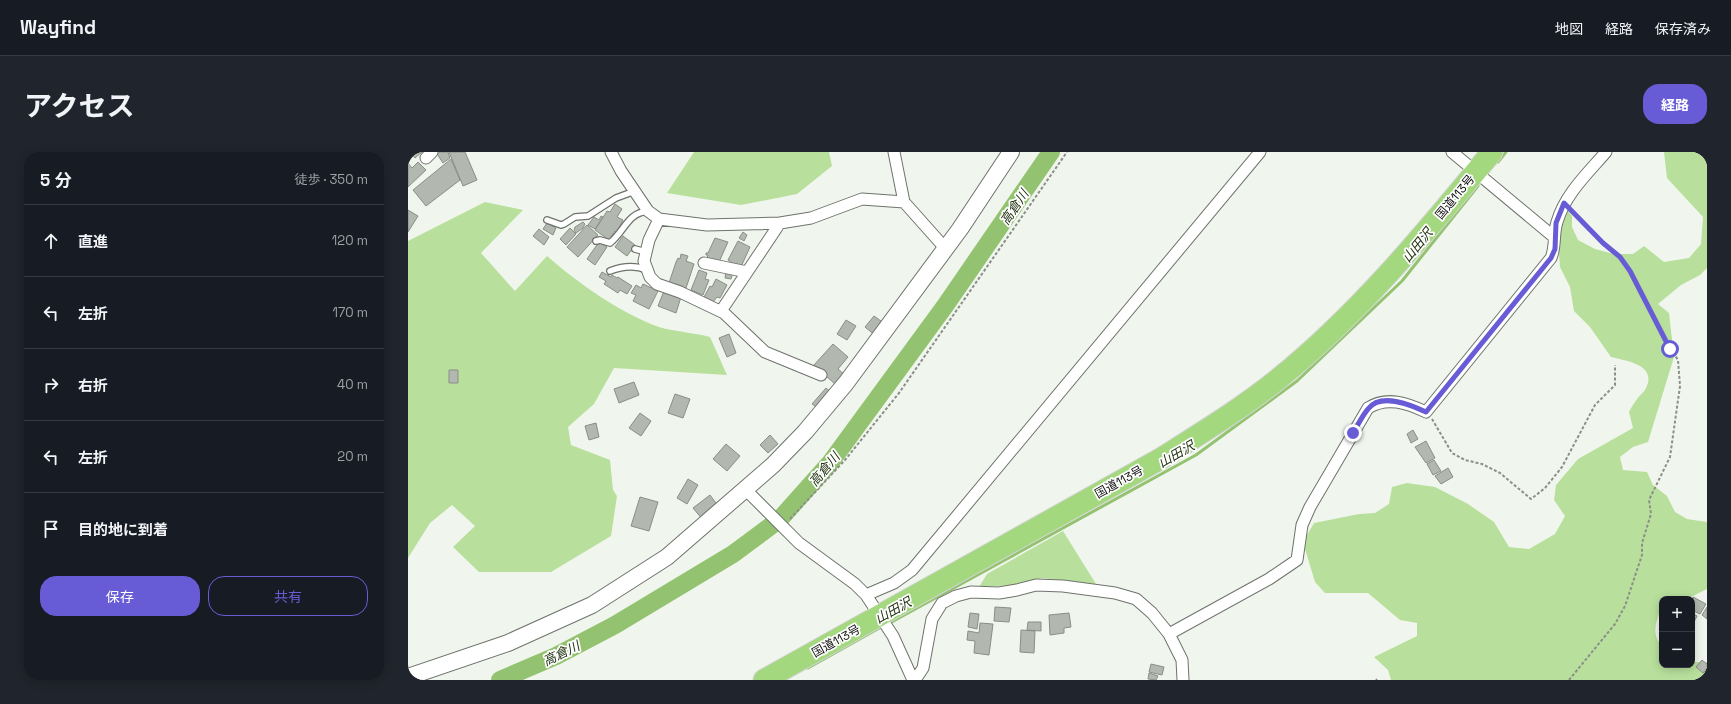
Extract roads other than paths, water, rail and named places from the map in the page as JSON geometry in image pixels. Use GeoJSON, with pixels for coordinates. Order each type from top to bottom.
{"type":"FeatureCollection","features":[{"type":"Feature","properties":{"kind":"highway","name":"国道113号"},"geometry":{"type":"LineString","coordinates":[[764,680],[1162,458],[1220,422],[1277,380],[1326,337],[1377,285],[1492,152]]}},
{"type":"Feature","properties":{"kind":"street"},"geometry":{"type":"LineString","coordinates":[[611,152],[621,171],[648,211],[659,219],[707,225],[780,223],[811,218],[862,199],[904,202]]}},
{"type":"Feature","properties":{"kind":"street"},"geometry":{"type":"LineString","coordinates":[[894,152],[904,202],[945,248]]}},
{"type":"Feature","properties":{"kind":"street"},"geometry":{"type":"LineString","coordinates":[[408,677],[508,643],[592,605],[667,557],[773,465],[805,432],[846,383],[945,248],[1011,152]]}},
{"type":"Feature","properties":{"kind":"street"},"geometry":{"type":"LineString","coordinates":[[866,595],[894,583],[912,570],[1260,152]]}},
{"type":"Feature","properties":{"kind":"street"},"geometry":{"type":"LineString","coordinates":[[1452,152],[1554,237]]}},
{"type":"Feature","properties":{"kind":"street"},"geometry":{"type":"LineString","coordinates":[[1169,634],[1269,579],[1297,560],[1299,536],[1304,519],[1368,408],[1375,403],[1386,401],[1398,402],[1426,412],[1551,258],[1555,249],[1554,237],[1556,223],[1564,203],[1606,152]]}},
{"type":"Feature","properties":{"kind":"street"},"geometry":{"type":"LineString","coordinates":[[659,219],[644,261],[650,277],[657,284],[720,311],[737,324],[765,352],[822,375]]}},
{"type":"Feature","properties":{"kind":"street"},"geometry":{"type":"LineString","coordinates":[[720,311],[780,223]]}},
{"type":"Feature","properties":{"kind":"street"},"geometry":{"type":"LineString","coordinates":[[704,262],[747,272]]}},
{"type":"Feature","properties":{"kind":"street"},"geometry":{"type":"LineString","coordinates":[[745,489],[799,543],[855,584],[866,595],[893,636],[914,680]]}},
{"type":"Feature","properties":{"kind":"street"},"geometry":{"type":"LineString","coordinates":[[914,680],[922,668],[928,649],[929,628],[942,604],[956,596],[971,592],[999,593],[1017,590],[1036,584],[1115,593],[1136,599],[1144,604],[1169,634],[1182,660],[1183,680]]}},
{"type":"Feature","properties":{"kind":"lane"},"geometry":{"type":"LineString","coordinates":[[547,220],[561,225],[575,217],[588,216],[616,198],[635,192]]}},
{"type":"Feature","properties":{"kind":"lane"},"geometry":{"type":"LineString","coordinates":[[596,241],[600,240],[610,243],[632,216],[639,212],[648,211]]}},
{"type":"Feature","properties":{"kind":"lane"},"geometry":{"type":"LineString","coordinates":[[635,248],[646,252]]}},
{"type":"Feature","properties":{"kind":"lane"},"geometry":{"type":"LineString","coordinates":[[610,271],[630,266],[648,270]]}},
{"type":"Feature","properties":{"kind":"waterway","name":"高倉川"},"geometry":{"type":"LineString","coordinates":[[500,680],[556,656],[615,625],[733,554],[780,519],[830,463],[945,306],[1051,152]]}},
{"type":"Feature","properties":{"kind":"waterway","name":"山田沢"},"geometry":{"type":"LineString","coordinates":[[1498,162],[1506,152]]}},
{"type":"Feature","properties":{"kind":"waterway","name":"山田沢"},"geometry":{"type":"LineString","coordinates":[[888,624],[1196,455],[1297,381],[1402,281],[1478,186]]}},
{"type":"Feature","properties":{"kind":"waterway","name":"山田沢"},"geometry":{"type":"LineString","coordinates":[[808,668],[883,626]]}}]}
